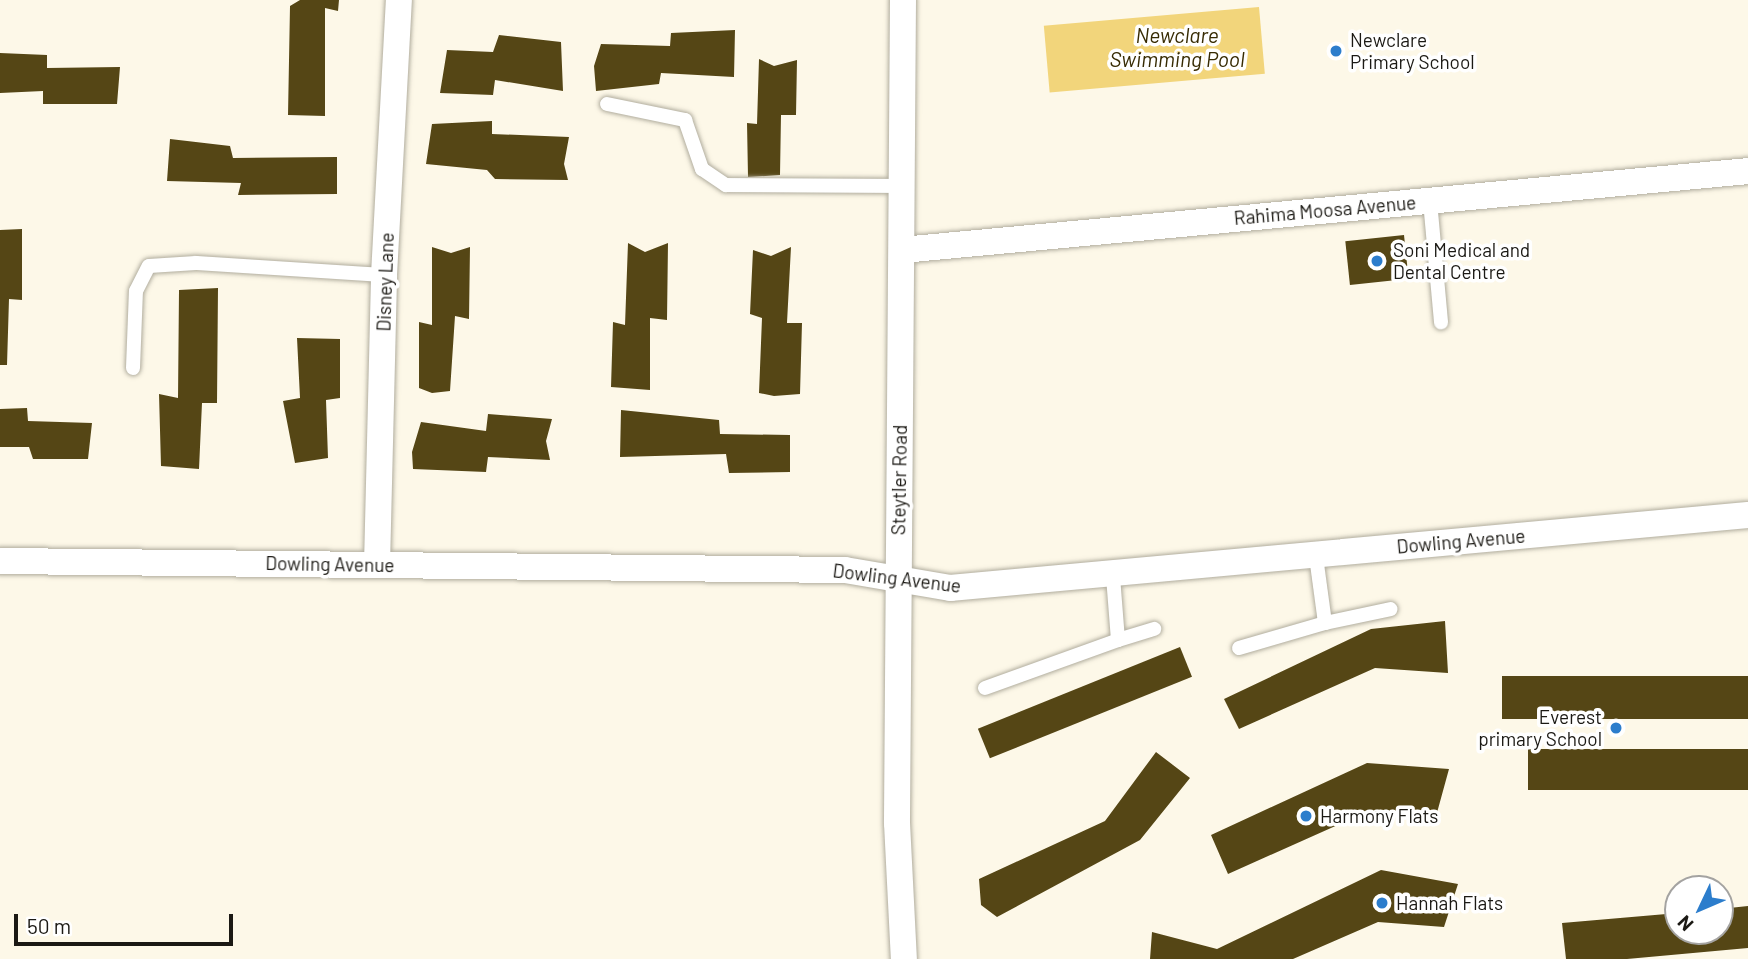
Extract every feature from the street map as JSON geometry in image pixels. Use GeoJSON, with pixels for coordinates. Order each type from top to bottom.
{"type":"FeatureCollection","features":[{"type":"Feature","properties":{"kind":"street","name":"Disney Lane"},"geometry":{"type":"LineString","coordinates":[[377,565],[384,275],[400,0]]}},
{"type":"Feature","properties":{"kind":"street","name":"Steytler Road"},"geometry":{"type":"LineString","coordinates":[[903,0],[897,823],[904,959]]}},
{"type":"Feature","properties":{"kind":"street","name":"Rahima Moosa Avenue"},"geometry":{"type":"LineString","coordinates":[[902,250],[1748,170]]}},
{"type":"Feature","properties":{"kind":"street","name":"Dowling Avenue"},"geometry":{"type":"LineString","coordinates":[[0,561],[845,569],[950,588],[1113,576],[1748,515]]}},
{"type":"Feature","properties":{"kind":"lane"},"geometry":{"type":"LineString","coordinates":[[607,104],[685,120],[702,169],[726,185],[901,186]]}},
{"type":"Feature","properties":{"kind":"lane"},"geometry":{"type":"LineString","coordinates":[[1430,201],[1441,323]]}},
{"type":"Feature","properties":{"kind":"lane"},"geometry":{"type":"LineString","coordinates":[[133,368],[136,291],[149,266],[196,263],[384,275]]}},
{"type":"Feature","properties":{"kind":"lane"},"geometry":{"type":"LineString","coordinates":[[1315,555],[1325,623]]}},
{"type":"Feature","properties":{"kind":"lane"},"geometry":{"type":"LineString","coordinates":[[1113,576],[1118,640]]}},
{"type":"Feature","properties":{"kind":"lane"},"geometry":{"type":"LineString","coordinates":[[1239,649],[1325,623],[1391,609]]}},
{"type":"Feature","properties":{"kind":"lane"},"geometry":{"type":"LineString","coordinates":[[985,688],[1154,629]]}},
{"type":"Feature","properties":{"kind":"water","name":"Newclare Swimming Pool"},"geometry":{"type":"Polygon","coordinates":[[[1259,7],[1265,74],[1050,93],[1044,26],[1259,7]]]}},
{"type":"Feature","properties":{"kind":"building"},"geometry":{"type":"Polygon","coordinates":[[[300,0],[339,0],[338,11],[325,8],[325,116],[288,115],[290,6],[300,0]]]}},
{"type":"Feature","properties":{"kind":"building"},"geometry":{"type":"Polygon","coordinates":[[[735,30],[734,77],[661,73],[659,84],[596,91],[594,66],[601,44],[670,46],[671,33],[735,30]]]}},
{"type":"Feature","properties":{"kind":"building"},"geometry":{"type":"Polygon","coordinates":[[[499,35],[561,42],[563,91],[495,80],[493,95],[440,93],[447,50],[493,52],[499,35]]]}},
{"type":"Feature","properties":{"kind":"building"},"geometry":{"type":"Polygon","coordinates":[[[0,53],[47,55],[47,68],[120,67],[117,104],[43,104],[43,91],[0,93],[0,53]]]}},
{"type":"Feature","properties":{"kind":"building"},"geometry":{"type":"Polygon","coordinates":[[[759,59],[774,66],[797,60],[796,115],[781,115],[780,175],[748,177],[747,123],[757,124],[759,59]]]}},
{"type":"Feature","properties":{"kind":"building"},"geometry":{"type":"Polygon","coordinates":[[[492,121],[492,134],[569,137],[564,164],[568,180],[495,179],[487,170],[426,164],[432,124],[492,121]]]}},
{"type":"Feature","properties":{"kind":"building"},"geometry":{"type":"Polygon","coordinates":[[[170,139],[230,146],[233,158],[337,157],[337,194],[238,195],[241,183],[167,181],[170,139]]]}},
{"type":"Feature","properties":{"kind":"building"},"geometry":{"type":"Polygon","coordinates":[[[22,229],[22,300],[9,299],[7,365],[0,365],[0,230],[22,229]]]}},
{"type":"Feature","properties":{"kind":"building","name":"Soni Medical and Dental Centre"},"geometry":{"type":"Polygon","coordinates":[[[1404,235],[1409,279],[1350,285],[1345,241],[1404,235]]]}},
{"type":"Feature","properties":{"kind":"building"},"geometry":{"type":"Polygon","coordinates":[[[628,243],[645,252],[668,243],[667,320],[650,318],[650,390],[611,387],[613,322],[625,325],[628,243]]]}},
{"type":"Feature","properties":{"kind":"building"},"geometry":{"type":"Polygon","coordinates":[[[432,247],[451,253],[470,247],[469,319],[455,316],[450,391],[432,393],[419,388],[419,322],[432,325],[432,247]]]}},
{"type":"Feature","properties":{"kind":"building"},"geometry":{"type":"Polygon","coordinates":[[[791,247],[787,323],[802,323],[800,394],[774,396],[759,393],[762,318],[750,314],[753,250],[771,256],[791,247]]]}},
{"type":"Feature","properties":{"kind":"building"},"geometry":{"type":"Polygon","coordinates":[[[218,288],[217,403],[202,403],[199,469],[161,466],[159,394],[178,398],[179,290],[218,288]]]}},
{"type":"Feature","properties":{"kind":"building"},"geometry":{"type":"Polygon","coordinates":[[[297,338],[340,339],[340,398],[326,400],[328,458],[295,463],[283,401],[300,398],[297,338]]]}},
{"type":"Feature","properties":{"kind":"building"},"geometry":{"type":"Polygon","coordinates":[[[27,408],[28,421],[92,423],[88,459],[33,459],[29,447],[0,447],[0,409],[27,408]]]}},
{"type":"Feature","properties":{"kind":"building"},"geometry":{"type":"Polygon","coordinates":[[[621,410],[719,420],[720,434],[790,435],[790,472],[729,473],[726,454],[620,457],[621,410]]]}},
{"type":"Feature","properties":{"kind":"building"},"geometry":{"type":"Polygon","coordinates":[[[488,414],[552,419],[546,441],[550,460],[488,457],[486,472],[413,469],[412,452],[421,422],[486,431],[488,414]]]}},
{"type":"Feature","properties":{"kind":"building"},"geometry":{"type":"Polygon","coordinates":[[[1445,621],[1448,673],[1375,668],[1239,729],[1224,699],[1371,629],[1445,621]]]}},
{"type":"Feature","properties":{"kind":"building"},"geometry":{"type":"Polygon","coordinates":[[[1180,647],[1192,677],[990,758],[978,729],[1180,647]]]}},
{"type":"Feature","properties":{"kind":"building"},"geometry":{"type":"Polygon","coordinates":[[[1502,676],[1748,676],[1748,719],[1502,719],[1502,676]]]}},
{"type":"Feature","properties":{"kind":"building"},"geometry":{"type":"Polygon","coordinates":[[[1528,749],[1748,749],[1748,790],[1528,790],[1528,749]]]}},
{"type":"Feature","properties":{"kind":"building"},"geometry":{"type":"Polygon","coordinates":[[[1156,752],[1190,778],[1140,840],[997,917],[981,905],[979,879],[1105,821],[1156,752]]]}},
{"type":"Feature","properties":{"kind":"building","name":"Harmony Flats"},"geometry":{"type":"Polygon","coordinates":[[[1367,763],[1449,769],[1435,820],[1369,811],[1228,874],[1211,835],[1367,763]]]}},
{"type":"Feature","properties":{"kind":"building","name":"Hannah Flats"},"geometry":{"type":"Polygon","coordinates":[[[1381,870],[1458,884],[1444,927],[1378,922],[1293,959],[1150,959],[1152,932],[1217,949],[1381,870]]]}},
{"type":"Feature","properties":{"kind":"building"},"geometry":{"type":"Polygon","coordinates":[[[1748,906],[1748,948],[1627,959],[1566,959],[1562,923],[1664,914],[1664,945],[1734,945],[1734,908],[1748,906]]]}},
{"type":"Feature","properties":{"kind":"place","name":"Newclare Primary School"},"geometry":{"type":"Point","coordinates":[1336,51]}},
{"type":"Feature","properties":{"kind":"place","name":"Soni Medical and Dental Centre"},"geometry":{"type":"Point","coordinates":[1377,261]}},
{"type":"Feature","properties":{"kind":"place","name":"Everest primary School"},"geometry":{"type":"Point","coordinates":[1616,728]}},
{"type":"Feature","properties":{"kind":"place","name":"Harmony Flats"},"geometry":{"type":"Point","coordinates":[1306,816]}},
{"type":"Feature","properties":{"kind":"place","name":"Hannah Flats"},"geometry":{"type":"Point","coordinates":[1382,903]}}]}
